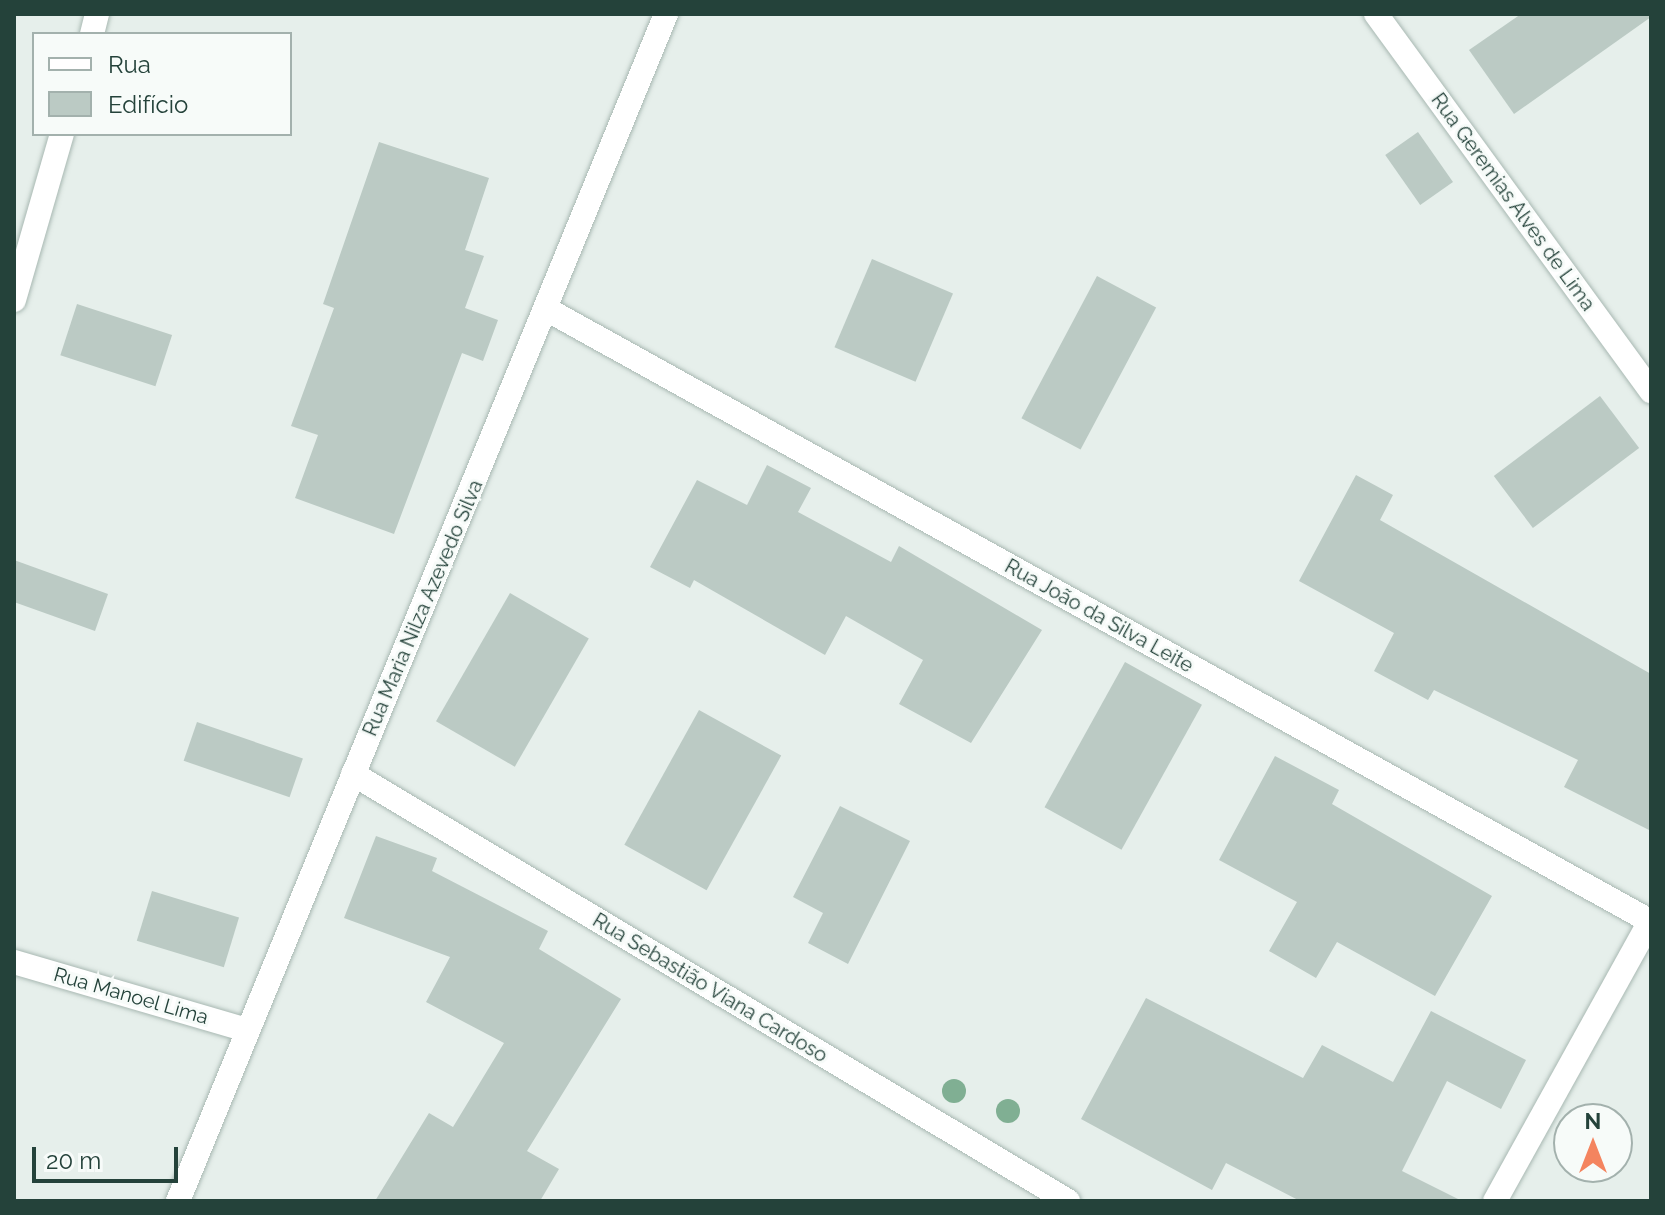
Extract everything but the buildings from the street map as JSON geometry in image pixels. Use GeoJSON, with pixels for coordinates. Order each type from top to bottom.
{"type":"FeatureCollection","features":[{"type":"Feature","properties":{"kind":"street","name":"Rua Maria Nilza Azevedo Silva"},"geometry":{"type":"LineString","coordinates":[[178,1201],[548,310],[666,14]]}},
{"type":"Feature","properties":{"kind":"street","name":"Rua Geremias Alves de Lima"},"geometry":{"type":"LineString","coordinates":[[1376,14],[1651,391]]}},
{"type":"Feature","properties":{"kind":"street"},"geometry":{"type":"LineString","coordinates":[[14,300],[20,250],[61,136]]}},
{"type":"Feature","properties":{"kind":"street","name":"Rua João da Silva Leite"},"geometry":{"type":"LineString","coordinates":[[548,310],[1650,920]]}},
{"type":"Feature","properties":{"kind":"street","name":"Rua Sebastião Viana Cardoso"},"geometry":{"type":"LineString","coordinates":[[353,774],[1068,1201]]}},
{"type":"Feature","properties":{"kind":"street"},"geometry":{"type":"LineString","coordinates":[[1495,1201],[1650,920]]}},
{"type":"Feature","properties":{"kind":"street","name":"Rua Manoel Lima"},"geometry":{"type":"LineString","coordinates":[[14,962],[247,1030]]}}]}
